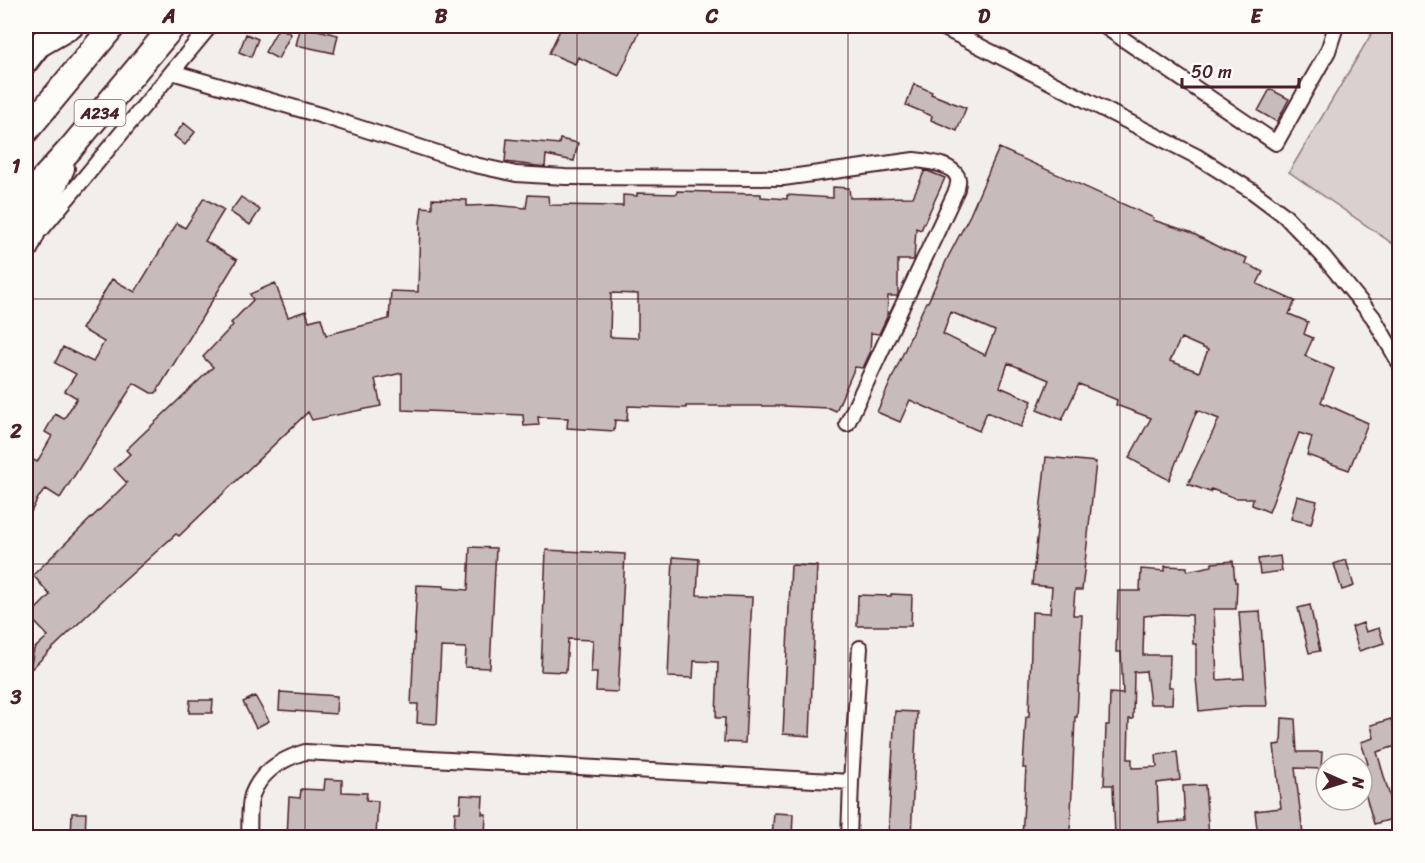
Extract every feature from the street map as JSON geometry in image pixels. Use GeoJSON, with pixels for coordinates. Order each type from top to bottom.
{"type":"FeatureCollection","features":[{"type":"Feature","properties":{"kind":"highway"},"geometry":{"type":"LineString","coordinates":[[32,54],[55,26]]}},
{"type":"Feature","properties":{"kind":"highway"},"geometry":{"type":"LineString","coordinates":[[32,54],[71,26]]}},
{"type":"Feature","properties":{"kind":"highway","name":"A234"},"geometry":{"type":"LineString","coordinates":[[26,131],[113,26]]}},
{"type":"Feature","properties":{"kind":"highway","name":"A234"},"geometry":{"type":"LineString","coordinates":[[26,198],[72,147],[173,26]]}},
{"type":"Feature","properties":{"kind":"highway"},"geometry":{"type":"LineString","coordinates":[[26,248],[72,147]]}},
{"type":"Feature","properties":{"kind":"street"},"geometry":{"type":"LineString","coordinates":[[26,248],[210,26]]}},
{"type":"Feature","properties":{"kind":"street"},"geometry":{"type":"LineString","coordinates":[[940,26],[1175,146],[1252,190],[1284,215],[1323,256],[1372,317],[1400,364]]}},
{"type":"Feature","properties":{"kind":"street"},"geometry":{"type":"LineString","coordinates":[[1104,26],[1276,143],[1328,51],[1336,26]]}},
{"type":"Feature","properties":{"kind":"street"},"geometry":{"type":"LineString","coordinates":[[172,72],[323,116],[475,165],[516,174],[575,177],[783,178],[914,160],[941,164],[954,172],[958,179],[957,189],[847,424]]}},
{"type":"Feature","properties":{"kind":"street"},"geometry":{"type":"LineString","coordinates":[[849,837],[860,648]]}},
{"type":"Feature","properties":{"kind":"street"},"geometry":{"type":"LineString","coordinates":[[249,837],[251,796],[261,778],[273,766],[289,757],[305,752],[852,782]]}},
{"type":"Feature","properties":{"kind":"shaded area"},"geometry":{"type":"Polygon","coordinates":[[[1376,26],[1399,26],[1399,248],[1289,172],[1376,26]]]}},
{"type":"Feature","properties":{"kind":"building"},"geometry":{"type":"Polygon","coordinates":[[[301,26],[338,35],[334,53],[296,45],[301,26]]]}},
{"type":"Feature","properties":{"kind":"building"},"geometry":{"type":"Polygon","coordinates":[[[562,26],[642,26],[619,76],[578,57],[575,64],[549,53],[562,26]]]}},
{"type":"Feature","properties":{"kind":"building"},"geometry":{"type":"Polygon","coordinates":[[[279,27],[291,34],[278,59],[265,52],[279,27]]]}},
{"type":"Feature","properties":{"kind":"building"},"geometry":{"type":"Polygon","coordinates":[[[246,34],[258,39],[251,57],[239,52],[246,34]]]}},
{"type":"Feature","properties":{"kind":"building"},"geometry":{"type":"Polygon","coordinates":[[[914,84],[932,92],[931,94],[966,108],[957,131],[931,120],[932,116],[906,105],[914,84]]]}},
{"type":"Feature","properties":{"kind":"building"},"geometry":{"type":"Polygon","coordinates":[[[1270,89],[1289,99],[1277,122],[1258,111],[1270,89]]]}},
{"type":"Feature","properties":{"kind":"building"},"geometry":{"type":"Polygon","coordinates":[[[184,123],[195,132],[185,145],[174,136],[184,123]]]}},
{"type":"Feature","properties":{"kind":"building"},"geometry":{"type":"Polygon","coordinates":[[[507,139],[559,144],[560,139],[578,143],[574,161],[546,155],[545,167],[505,162],[507,139]]]}},
{"type":"Feature","properties":{"kind":"building"},"geometry":{"type":"Polygon","coordinates":[[[999,148],[1154,218],[1153,220],[1190,232],[1222,249],[1247,258],[1245,263],[1263,272],[1257,284],[1295,301],[1289,314],[1308,322],[1304,334],[1313,338],[1305,356],[1334,369],[1321,402],[1368,423],[1349,470],[1307,455],[1312,437],[1299,433],[1269,512],[1252,505],[1253,498],[1235,498],[1188,484],[1219,419],[1197,410],[1169,480],[1129,458],[1151,418],[1116,405],[1117,400],[1079,384],[1062,420],[1037,410],[1049,380],[1008,363],[1000,387],[1032,401],[1021,427],[987,412],[979,431],[910,400],[900,422],[877,412],[926,302],[970,215],[999,148]],[[951,312],[943,334],[985,355],[995,331],[951,312]],[[1181,338],[1170,361],[1199,372],[1208,350],[1181,338]]]}},
{"type":"Feature","properties":{"kind":"building"},"geometry":{"type":"Polygon","coordinates":[[[925,170],[945,178],[921,230],[916,228],[914,260],[898,260],[898,295],[888,296],[887,317],[879,334],[871,333],[870,353],[863,368],[855,367],[836,411],[829,408],[782,406],[686,406],[686,408],[628,406],[627,421],[615,420],[614,431],[567,428],[568,418],[538,417],[539,425],[524,426],[523,415],[402,410],[402,373],[375,379],[381,406],[312,420],[308,412],[179,536],[176,534],[30,670],[34,649],[48,636],[29,616],[50,595],[33,575],[127,483],[114,469],[130,454],[126,450],[213,367],[203,357],[253,300],[250,294],[275,283],[288,317],[306,311],[309,321],[321,318],[326,335],[389,319],[391,291],[418,292],[422,207],[432,208],[432,199],[467,200],[467,206],[493,205],[526,208],[528,195],[548,196],[549,205],[623,206],[623,195],[637,196],[637,193],[677,194],[677,191],[761,194],[761,197],[787,199],[787,195],[833,198],[833,187],[849,188],[850,198],[913,197],[925,170]],[[611,293],[610,337],[638,338],[638,294],[611,293]]]}},
{"type":"Feature","properties":{"kind":"building"},"geometry":{"type":"Polygon","coordinates":[[[241,197],[260,210],[250,225],[230,212],[241,197]]]}},
{"type":"Feature","properties":{"kind":"building"},"geometry":{"type":"Polygon","coordinates":[[[204,198],[224,210],[205,241],[237,260],[156,393],[151,393],[134,383],[60,498],[46,489],[38,498],[26,522],[26,456],[37,462],[52,436],[45,432],[55,414],[64,419],[77,398],[65,391],[76,374],[55,363],[63,347],[93,362],[104,342],[82,329],[112,279],[135,292],[177,223],[185,228],[204,198]]]}},
{"type":"Feature","properties":{"kind":"building"},"geometry":{"type":"Polygon","coordinates":[[[1046,457],[1096,462],[1082,590],[1075,590],[1073,615],[1082,615],[1070,837],[1022,837],[1026,768],[1023,768],[1026,717],[1029,717],[1032,612],[1050,613],[1052,587],[1032,585],[1046,457]]]}},
{"type":"Feature","properties":{"kind":"building"},"geometry":{"type":"Polygon","coordinates":[[[1297,496],[1317,501],[1311,524],[1291,519],[1297,496]]]}},
{"type":"Feature","properties":{"kind":"building"},"geometry":{"type":"Polygon","coordinates":[[[470,547],[496,548],[490,668],[465,667],[466,648],[441,647],[437,724],[417,723],[418,704],[411,704],[417,585],[468,590],[470,547]]]}},
{"type":"Feature","properties":{"kind":"building"},"geometry":{"type":"Polygon","coordinates":[[[546,550],[625,554],[618,692],[596,691],[597,672],[591,672],[593,640],[568,639],[566,672],[541,671],[546,550]]]}},
{"type":"Feature","properties":{"kind":"building"},"geometry":{"type":"Polygon","coordinates":[[[1280,556],[1282,571],[1260,574],[1258,559],[1280,556]]]}},
{"type":"Feature","properties":{"kind":"building"},"geometry":{"type":"Polygon","coordinates":[[[673,557],[699,559],[697,595],[752,597],[745,743],[724,742],[725,718],[716,718],[718,662],[694,661],[693,678],[668,677],[673,557]]]}},
{"type":"Feature","properties":{"kind":"building"},"geometry":{"type":"Polygon","coordinates":[[[1346,560],[1354,586],[1342,590],[1334,564],[1346,560]]]}},
{"type":"Feature","properties":{"kind":"building"},"geometry":{"type":"Polygon","coordinates":[[[1233,561],[1235,582],[1237,582],[1236,609],[1214,609],[1217,680],[1244,678],[1239,612],[1260,611],[1267,706],[1242,706],[1199,711],[1196,644],[1193,644],[1192,615],[1144,616],[1143,655],[1170,655],[1169,687],[1173,687],[1172,704],[1150,704],[1146,671],[1134,672],[1133,719],[1129,719],[1128,759],[1132,759],[1132,768],[1157,767],[1156,755],[1177,752],[1180,780],[1157,783],[1159,823],[1185,821],[1183,786],[1205,785],[1209,837],[1187,837],[1187,835],[1115,837],[1113,785],[1104,785],[1106,725],[1109,725],[1110,693],[1123,694],[1121,652],[1116,652],[1118,591],[1140,591],[1141,569],[1165,571],[1165,566],[1187,567],[1187,571],[1212,566],[1212,563],[1233,561]]]}},
{"type":"Feature","properties":{"kind":"building"},"geometry":{"type":"Polygon","coordinates":[[[791,565],[817,566],[810,736],[783,734],[791,565]]]}},
{"type":"Feature","properties":{"kind":"building"},"geometry":{"type":"Polygon","coordinates":[[[891,594],[912,595],[911,626],[857,626],[858,595],[891,596],[891,594]]]}},
{"type":"Feature","properties":{"kind":"building"},"geometry":{"type":"Polygon","coordinates":[[[1310,605],[1320,651],[1309,653],[1298,608],[1310,605]]]}},
{"type":"Feature","properties":{"kind":"building"},"geometry":{"type":"Polygon","coordinates":[[[1363,623],[1366,632],[1379,628],[1384,643],[1359,651],[1352,627],[1363,623]]]}},
{"type":"Feature","properties":{"kind":"building"},"geometry":{"type":"Polygon","coordinates":[[[280,692],[337,696],[336,714],[279,710],[280,692]]]}},
{"type":"Feature","properties":{"kind":"building"},"geometry":{"type":"Polygon","coordinates":[[[255,696],[269,721],[256,728],[243,702],[255,696]]]}},
{"type":"Feature","properties":{"kind":"building"},"geometry":{"type":"Polygon","coordinates":[[[190,700],[213,700],[212,713],[189,713],[190,700]]]}},
{"type":"Feature","properties":{"kind":"building"},"geometry":{"type":"Polygon","coordinates":[[[895,711],[917,712],[911,837],[888,837],[895,711]]]}},
{"type":"Feature","properties":{"kind":"building"},"geometry":{"type":"Polygon","coordinates":[[[1282,718],[1295,719],[1297,752],[1314,752],[1314,769],[1295,768],[1303,834],[1258,837],[1255,811],[1281,808],[1274,745],[1281,744],[1282,718]]]}},
{"type":"Feature","properties":{"kind":"building"},"geometry":{"type":"Polygon","coordinates":[[[1391,719],[1399,745],[1377,752],[1396,818],[1374,824],[1370,812],[1374,812],[1374,752],[1364,752],[1361,742],[1374,738],[1371,725],[1391,719]]]}},
{"type":"Feature","properties":{"kind":"building"},"geometry":{"type":"Polygon","coordinates":[[[325,779],[342,780],[342,792],[367,793],[366,800],[378,801],[376,837],[287,837],[289,797],[300,798],[301,789],[324,790],[325,779]]]}},
{"type":"Feature","properties":{"kind":"building"},"geometry":{"type":"Polygon","coordinates":[[[461,795],[483,796],[482,814],[486,814],[485,837],[454,837],[455,812],[460,812],[461,795]]]}},
{"type":"Feature","properties":{"kind":"building"},"geometry":{"type":"Polygon","coordinates":[[[72,813],[86,813],[85,837],[71,837],[72,813]]]}},
{"type":"Feature","properties":{"kind":"building"},"geometry":{"type":"Polygon","coordinates":[[[774,813],[793,814],[792,837],[772,837],[774,813]]]}}]}
